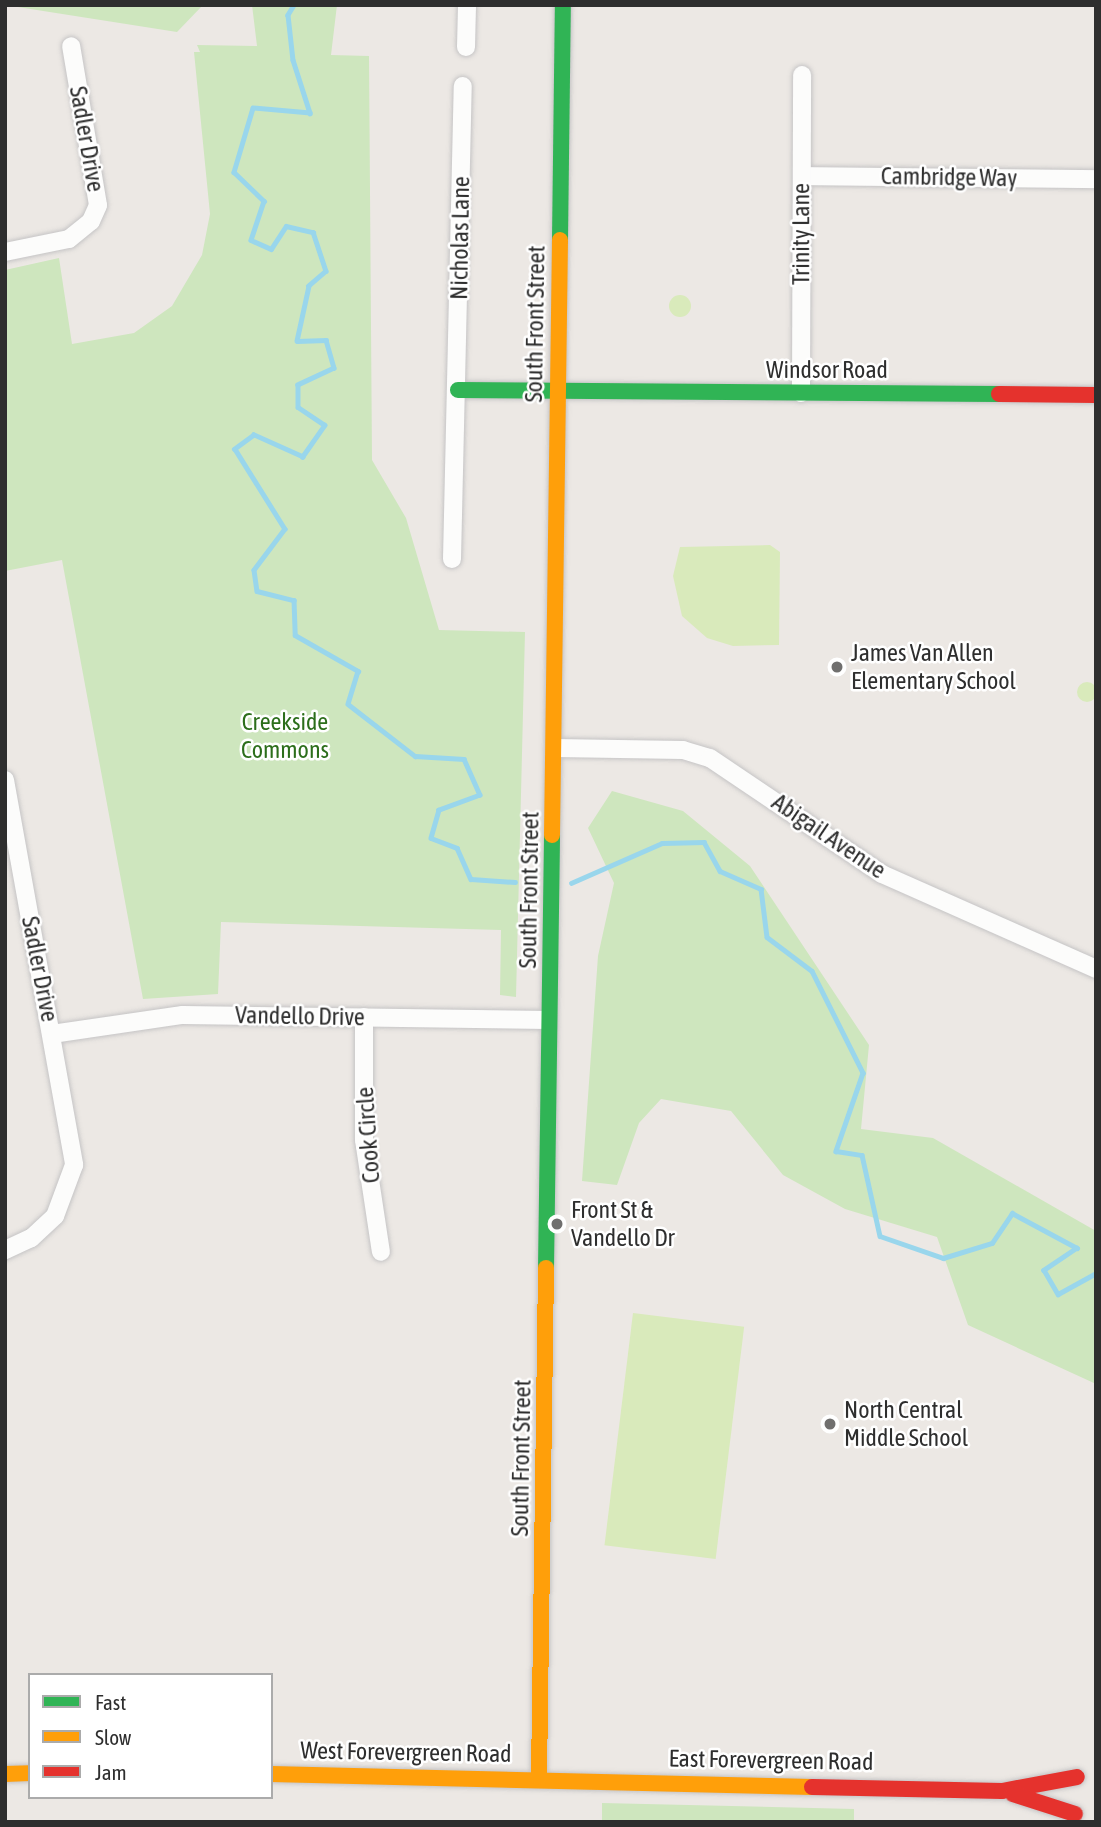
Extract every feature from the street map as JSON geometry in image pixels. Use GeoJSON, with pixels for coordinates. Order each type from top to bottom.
{"type":"FeatureCollection","features":[{"type":"Feature","properties":{"kind":"street"},"geometry":{"type":"LineString","coordinates":[[466,47],[467,5]]}},
{"type":"Feature","properties":{"kind":"street","name":"South Front Street"},"geometry":{"type":"LineString","coordinates":[[540,1777],[563,5]]}},
{"type":"Feature","properties":{"kind":"street","name":"Sadler Drive"},"geometry":{"type":"LineString","coordinates":[[5,252],[69,239],[91,221],[98,205],[71,46]]}},
{"type":"Feature","properties":{"kind":"street","name":"Trinity Lane"},"geometry":{"type":"LineString","coordinates":[[801,393],[802,75]]}},
{"type":"Feature","properties":{"kind":"street","name":"Nicholas Lane"},"geometry":{"type":"LineString","coordinates":[[452,559],[463,86]]}},
{"type":"Feature","properties":{"kind":"street","name":"Cambridge Way"},"geometry":{"type":"LineString","coordinates":[[802,176],[1096,179]]}},
{"type":"Feature","properties":{"kind":"street"},"geometry":{"type":"LineString","coordinates":[[458,390],[557,391]]}},
{"type":"Feature","properties":{"kind":"street","name":"Windsor Road"},"geometry":{"type":"LineString","coordinates":[[557,391],[1096,395]]}},
{"type":"Feature","properties":{"kind":"street","name":"Abigail Avenue"},"geometry":{"type":"LineString","coordinates":[[555,748],[683,750],[710,758],[882,874],[1096,969]]}},
{"type":"Feature","properties":{"kind":"street","name":"Sadler Drive"},"geometry":{"type":"LineString","coordinates":[[5,780],[73,1146],[70,1184],[44,1228],[5,1250]]}},
{"type":"Feature","properties":{"kind":"street","name":"Vandello Drive"},"geometry":{"type":"LineString","coordinates":[[52,1034],[183,1015],[548,1020]]}},
{"type":"Feature","properties":{"kind":"street","name":"Cook Circle"},"geometry":{"type":"LineString","coordinates":[[364,1017],[364,1140],[381,1252]]}},
{"type":"Feature","properties":{"kind":"street","name":"East Forevergreen Road"},"geometry":{"type":"LineString","coordinates":[[540,1777],[1002,1791],[1076,1777],[1093,1767]]}},
{"type":"Feature","properties":{"kind":"street"},"geometry":{"type":"LineString","coordinates":[[5,1774],[28,1773]]}},
{"type":"Feature","properties":{"kind":"street","name":"West Forevergreen Road"},"geometry":{"type":"LineString","coordinates":[[273,1774],[540,1777]]}},
{"type":"Feature","properties":{"kind":"street"},"geometry":{"type":"LineString","coordinates":[[1076,1777],[1070,1795],[1078,1818]]}},
{"type":"Feature","properties":{"kind":"street","name":"East Forevergreen Road"},"geometry":{"type":"LineString","coordinates":[[1002,1791],[1078,1818]]}},
{"type":"Feature","properties":{"kind":"green space"},"geometry":{"type":"Polygon","coordinates":[[[5,5],[203,5],[177,32],[5,5]]]}},
{"type":"Feature","properties":{"kind":"green space","name":"Creekside Commons"},"geometry":{"type":"Polygon","coordinates":[[[252,5],[337,5],[331,55],[369,56],[372,460],[406,518],[439,630],[525,632],[516,997],[500,995],[501,930],[221,922],[218,994],[143,999],[62,560],[5,571],[5,270],[59,258],[72,344],[134,333],[172,306],[202,255],[210,214],[194,52],[200,52],[197,45],[257,46],[252,5]]]}},
{"type":"Feature","properties":{"kind":"green space"},"geometry":{"type":"Polygon","coordinates":[[[680,295],[688,298],[691,306],[688,314],[680,317],[672,314],[669,306],[672,298],[680,295]]]}},
{"type":"Feature","properties":{"kind":"green space"},"geometry":{"type":"Polygon","coordinates":[[[770,545],[780,552],[779,645],[733,646],[707,638],[682,616],[673,576],[680,547],[770,545]]]}},
{"type":"Feature","properties":{"kind":"green space"},"geometry":{"type":"Polygon","coordinates":[[[1083,682],[1091,682],[1097,692],[1091,702],[1083,702],[1077,696],[1077,688],[1083,682]]]}},
{"type":"Feature","properties":{"kind":"green space"},"geometry":{"type":"Polygon","coordinates":[[[612,791],[683,811],[750,866],[869,1045],[861,1129],[933,1138],[1096,1231],[1096,1384],[968,1325],[937,1237],[845,1209],[783,1175],[731,1111],[661,1099],[639,1123],[617,1185],[582,1181],[598,956],[614,883],[588,828],[612,791]]]}},
{"type":"Feature","properties":{"kind":"green space"},"geometry":{"type":"Polygon","coordinates":[[[633,1313],[744,1327],[716,1559],[604,1545],[633,1313]]]}},
{"type":"Feature","properties":{"kind":"green space"},"geometry":{"type":"Polygon","coordinates":[[[602,1803],[854,1809],[854,1822],[602,1822],[602,1803]]]}},
{"type":"Feature","properties":{"kind":"waterway"},"geometry":{"type":"LineString","coordinates":[[294,5],[288,15],[293,60],[310,113],[253,108],[234,172],[264,201],[251,240],[271,249],[286,226],[313,232],[326,271],[309,286],[297,341],[326,340],[334,368],[298,385],[298,407],[325,425],[303,457],[254,435],[235,449],[285,529],[254,570],[257,591],[294,600],[295,635],[358,671],[348,704],[415,756],[464,759],[480,795],[439,810],[431,838],[457,848],[471,879],[515,882]]}},
{"type":"Feature","properties":{"kind":"waterway"},"geometry":{"type":"LineString","coordinates":[[571,883],[662,843],[704,842],[720,871],[761,889],[767,937],[812,971],[863,1073],[836,1151],[862,1155],[880,1236],[943,1258],[992,1243],[1012,1213],[1077,1248],[1044,1270],[1058,1294],[1096,1273]]}},
{"type":"Feature","properties":{"kind":"traffic: fast"},"geometry":{"type":"LineString","coordinates":[[560,240],[563,5]]}},
{"type":"Feature","properties":{"kind":"traffic: fast"},"geometry":{"type":"LineString","coordinates":[[458,390],[999,394]]}},
{"type":"Feature","properties":{"kind":"traffic: fast"},"geometry":{"type":"LineString","coordinates":[[546,1268],[552,835]]}},
{"type":"Feature","properties":{"kind":"traffic: slow"},"geometry":{"type":"LineString","coordinates":[[552,835],[560,240]]}},
{"type":"Feature","properties":{"kind":"traffic: slow"},"geometry":{"type":"LineString","coordinates":[[539,1777],[546,1268]]}},
{"type":"Feature","properties":{"kind":"traffic: slow"},"geometry":{"type":"LineString","coordinates":[[5,1774],[28,1773]]}},
{"type":"Feature","properties":{"kind":"traffic: slow"},"geometry":{"type":"LineString","coordinates":[[273,1774],[812,1787]]}},
{"type":"Feature","properties":{"kind":"traffic: jam"},"geometry":{"type":"LineString","coordinates":[[999,394],[1096,395]]}},
{"type":"Feature","properties":{"kind":"traffic: jam"},"geometry":{"type":"LineString","coordinates":[[812,1787],[1002,1791],[1077,1777]]}},
{"type":"Feature","properties":{"kind":"traffic: jam"},"geometry":{"type":"LineString","coordinates":[[1013,1794],[1075,1814]]}},
{"type":"Feature","properties":{"kind":"place","name":"James Van Allen Elementary School"},"geometry":{"type":"Point","coordinates":[837,667]}},
{"type":"Feature","properties":{"kind":"place","name":"Front St & Vandello Dr"},"geometry":{"type":"Point","coordinates":[557,1224]}},
{"type":"Feature","properties":{"kind":"place","name":"North Central Middle School"},"geometry":{"type":"Point","coordinates":[830,1424]}}]}
